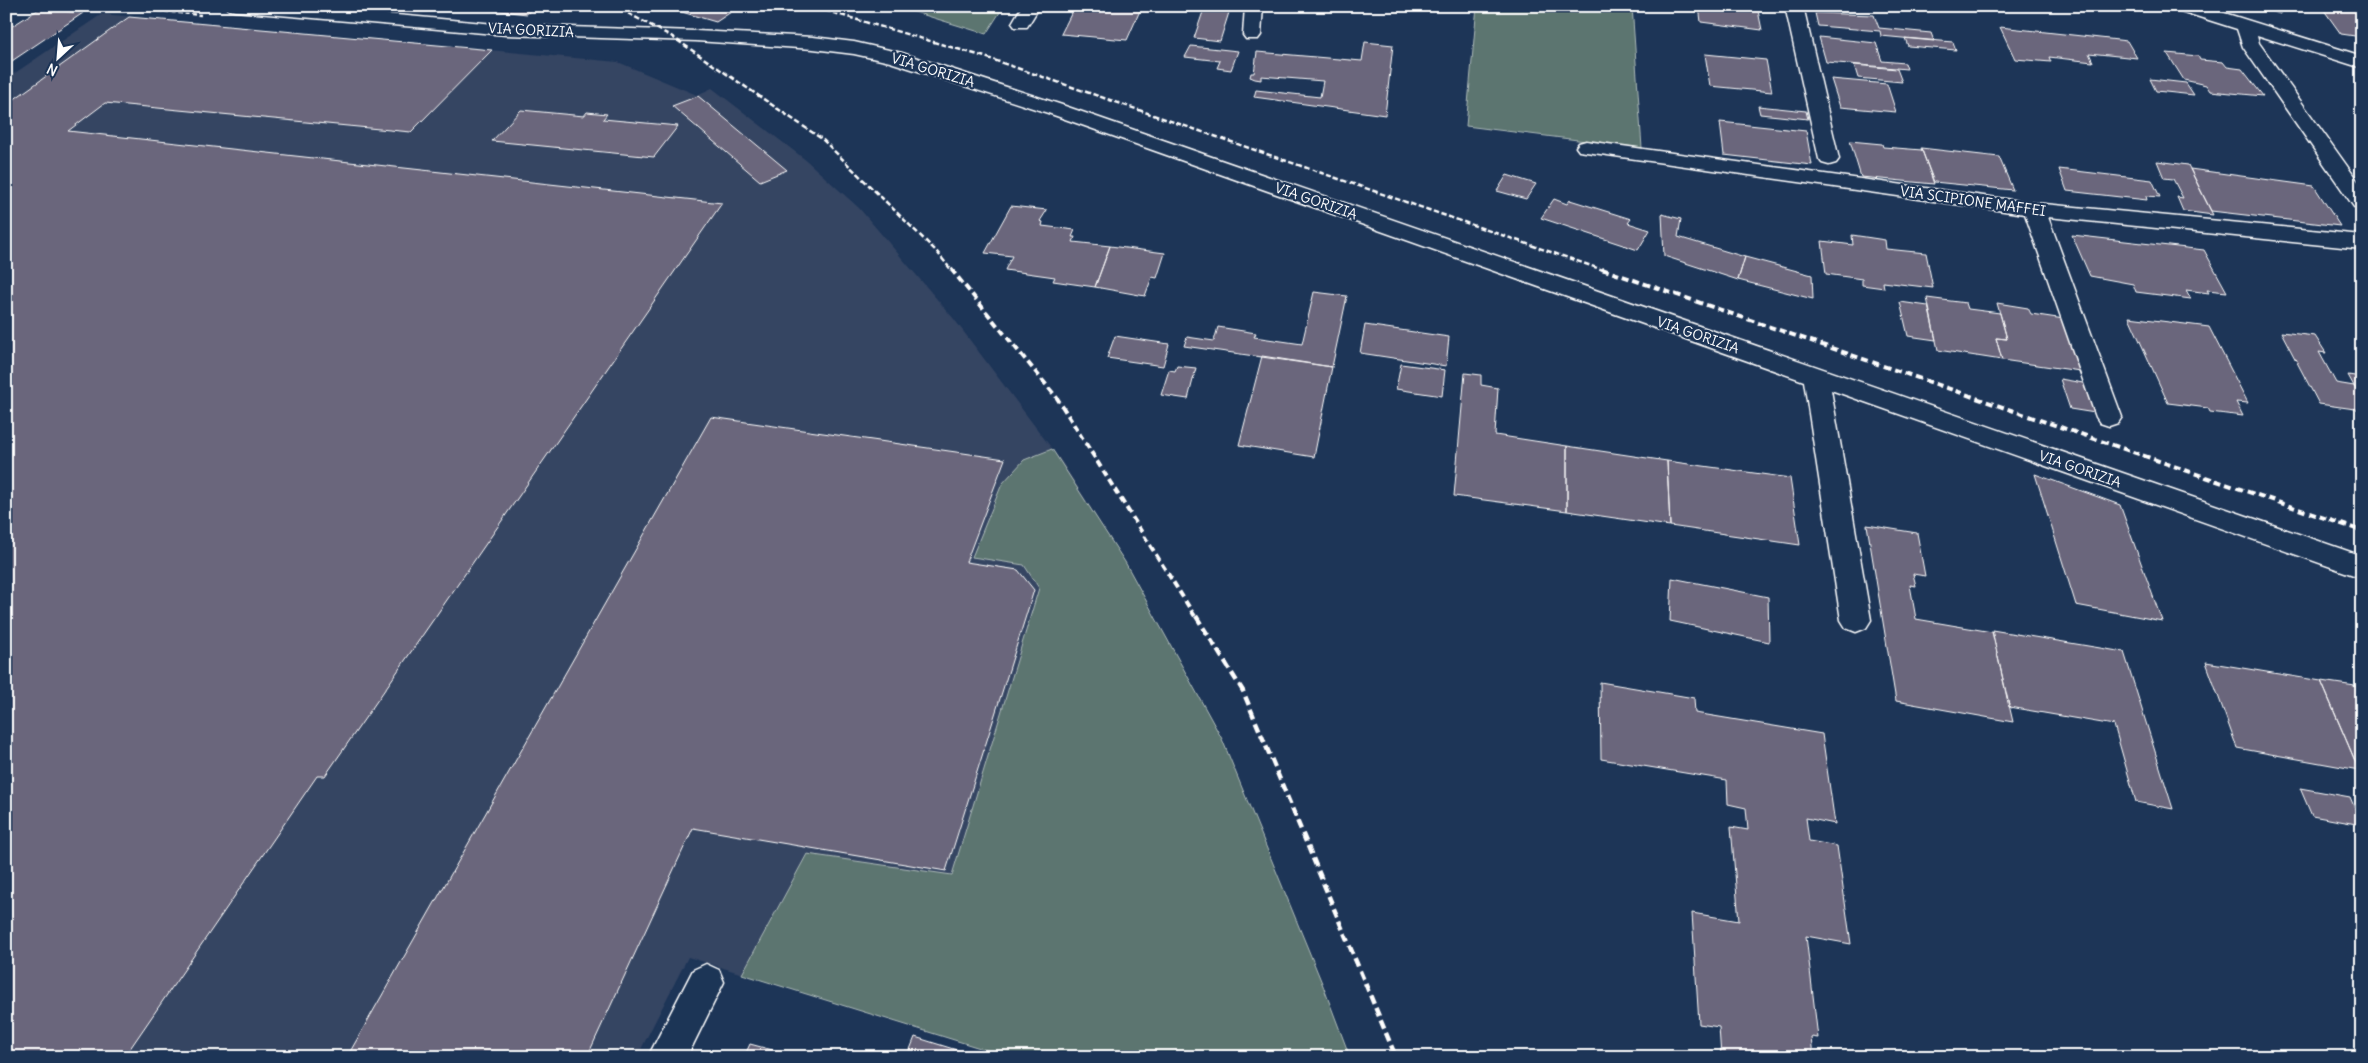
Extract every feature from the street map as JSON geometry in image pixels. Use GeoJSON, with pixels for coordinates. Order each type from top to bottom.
{"type":"FeatureCollection","features":[{"type":"Feature","properties":{"kind":"street","name":"VIA GORIZIA"},"geometry":{"type":"LineString","coordinates":[[234,6],[506,30],[696,36],[813,43],[854,48],[895,57],[1055,109],[2362,567]]}},
{"type":"Feature","properties":{"kind":"street"},"geometry":{"type":"LineString","coordinates":[[1021,23],[1031,6]]}},
{"type":"Feature","properties":{"kind":"street"},"geometry":{"type":"LineString","coordinates":[[1252,35],[1254,6]]}},
{"type":"Feature","properties":{"kind":"street"},"geometry":{"type":"LineString","coordinates":[[1794,6],[1829,159]]}},
{"type":"Feature","properties":{"kind":"street"},"geometry":{"type":"LineString","coordinates":[[2183,6],[2362,62]]}},
{"type":"Feature","properties":{"kind":"street"},"geometry":{"type":"LineString","coordinates":[[2244,25],[2250,43],[2362,202]]}},
{"type":"Feature","properties":{"kind":"street","name":"VIA SCIPIONE MAFFEI"},"geometry":{"type":"LineString","coordinates":[[1586,147],[2034,209],[2362,242]]}},
{"type":"Feature","properties":{"kind":"street"},"geometry":{"type":"LineString","coordinates":[[2034,209],[2109,417]]}},
{"type":"Feature","properties":{"kind":"street"},"geometry":{"type":"LineString","coordinates":[[1816,377],[1856,620]]}},
{"type":"Feature","properties":{"kind":"street"},"geometry":{"type":"LineString","coordinates":[[667,1057],[706,982]]}},
{"type":"Feature","properties":{"kind":"shaded area"},"geometry":{"type":"Polygon","coordinates":[[[102,14],[618,62],[697,95],[712,88],[807,161],[859,208],[954,319],[1062,462],[1125,562],[1222,739],[1322,983],[1350,1057],[1009,1057],[688,957],[637,1057],[6,1057],[6,79],[102,14]]]}},
{"type":"Feature","properties":{"kind":"green space"},"geometry":{"type":"Polygon","coordinates":[[[895,6],[1004,6],[986,34],[895,6]]]}},
{"type":"Feature","properties":{"kind":"green space"},"geometry":{"type":"Polygon","coordinates":[[[1477,6],[1632,6],[1642,148],[1466,126],[1477,6]]]}},
{"type":"Feature","properties":{"kind":"green space"},"geometry":{"type":"Polygon","coordinates":[[[1052,449],[1125,562],[1222,739],[1322,983],[1350,1057],[1009,1057],[742,974],[807,854],[952,875],[1039,588],[1024,565],[972,557],[1002,484],[1024,460],[1052,449]]]}},
{"type":"Feature","properties":{"kind":"building"},"geometry":{"type":"Polygon","coordinates":[[[455,6],[534,6],[527,14],[455,6]]]}},
{"type":"Feature","properties":{"kind":"building"},"geometry":{"type":"Polygon","coordinates":[[[681,6],[731,6],[737,8],[716,22],[675,10],[681,6]]]}},
{"type":"Feature","properties":{"kind":"building"},"geometry":{"type":"Polygon","coordinates":[[[1075,6],[1142,6],[1127,40],[1061,34],[1075,6]]]}},
{"type":"Feature","properties":{"kind":"building"},"geometry":{"type":"Polygon","coordinates":[[[1205,6],[1231,6],[1220,41],[1194,38],[1205,6]]]}},
{"type":"Feature","properties":{"kind":"building"},"geometry":{"type":"Polygon","coordinates":[[[1699,6],[1757,6],[1762,30],[1701,22],[1699,6]]]}},
{"type":"Feature","properties":{"kind":"building"},"geometry":{"type":"Polygon","coordinates":[[[2253,6],[2282,6],[2280,14],[2253,6]]]}},
{"type":"Feature","properties":{"kind":"building"},"geometry":{"type":"Polygon","coordinates":[[[2321,6],[2362,7],[2362,37],[2341,34],[2321,6]]]}},
{"type":"Feature","properties":{"kind":"building"},"geometry":{"type":"Polygon","coordinates":[[[39,9],[83,13],[6,65],[6,30],[39,9]]]}},
{"type":"Feature","properties":{"kind":"building"},"geometry":{"type":"Polygon","coordinates":[[[1815,13],[1874,15],[1879,28],[1931,33],[1934,41],[1881,36],[1880,31],[1818,26],[1815,13]]]}},
{"type":"Feature","properties":{"kind":"building"},"geometry":{"type":"Polygon","coordinates":[[[129,17],[492,50],[411,132],[105,103],[68,131],[722,203],[325,776],[317,776],[127,1053],[131,1057],[6,1057],[6,105],[129,17]]]}},
{"type":"Feature","properties":{"kind":"building"},"geometry":{"type":"Polygon","coordinates":[[[2000,27],[2127,41],[2137,58],[2089,53],[2093,62],[2049,57],[2051,62],[2015,59],[2000,27]]]}},
{"type":"Feature","properties":{"kind":"building"},"geometry":{"type":"Polygon","coordinates":[[[1819,37],[1876,43],[1882,61],[1905,63],[1907,69],[1826,62],[1819,37]]]}},
{"type":"Feature","properties":{"kind":"building"},"geometry":{"type":"Polygon","coordinates":[[[1905,38],[1953,42],[1956,50],[1908,46],[1905,38]]]}},
{"type":"Feature","properties":{"kind":"building"},"geometry":{"type":"Polygon","coordinates":[[[1365,42],[1393,45],[1385,115],[1254,97],[1256,90],[1320,97],[1323,81],[1261,76],[1261,80],[1250,77],[1251,73],[1254,73],[1257,52],[1362,61],[1365,42]]]}},
{"type":"Feature","properties":{"kind":"building"},"geometry":{"type":"Polygon","coordinates":[[[1191,46],[1238,51],[1231,70],[1217,68],[1220,61],[1185,57],[1191,46]]]}},
{"type":"Feature","properties":{"kind":"building"},"geometry":{"type":"Polygon","coordinates":[[[2167,53],[2198,56],[2200,60],[2223,62],[2227,67],[2242,69],[2263,96],[2210,91],[2206,85],[2184,80],[2167,53]]]}},
{"type":"Feature","properties":{"kind":"building"},"geometry":{"type":"Polygon","coordinates":[[[1705,54],[1766,60],[1772,92],[1710,86],[1705,54]]]}},
{"type":"Feature","properties":{"kind":"building"},"geometry":{"type":"Polygon","coordinates":[[[1854,65],[1897,69],[1902,82],[1858,78],[1854,65]]]}},
{"type":"Feature","properties":{"kind":"building"},"geometry":{"type":"Polygon","coordinates":[[[1831,79],[1887,84],[1896,112],[1840,107],[1831,79]]]}},
{"type":"Feature","properties":{"kind":"building"},"geometry":{"type":"Polygon","coordinates":[[[2150,79],[2186,83],[2194,95],[2156,91],[2150,79]]]}},
{"type":"Feature","properties":{"kind":"building"},"geometry":{"type":"Polygon","coordinates":[[[698,96],[787,170],[760,181],[672,106],[698,96]]]}},
{"type":"Feature","properties":{"kind":"building"},"geometry":{"type":"Polygon","coordinates":[[[1758,106],[1806,111],[1808,119],[1760,114],[1758,106]]]}},
{"type":"Feature","properties":{"kind":"building"},"geometry":{"type":"Polygon","coordinates":[[[521,110],[584,116],[587,112],[607,114],[603,119],[678,126],[654,157],[492,141],[521,110]]]}},
{"type":"Feature","properties":{"kind":"building"},"geometry":{"type":"Polygon","coordinates":[[[1720,122],[1806,131],[1812,165],[1724,155],[1720,122]]]}},
{"type":"Feature","properties":{"kind":"building"},"geometry":{"type":"Polygon","coordinates":[[[1850,141],[1882,144],[1883,147],[1922,150],[1934,184],[1861,177],[1850,141]]]}},
{"type":"Feature","properties":{"kind":"building"},"geometry":{"type":"Polygon","coordinates":[[[1921,148],[1999,157],[2013,190],[1934,182],[1921,148]]]}},
{"type":"Feature","properties":{"kind":"building"},"geometry":{"type":"Polygon","coordinates":[[[2157,161],[2188,165],[2213,215],[2183,211],[2177,197],[2183,198],[2173,179],[2164,178],[2157,161]]]}},
{"type":"Feature","properties":{"kind":"building"},"geometry":{"type":"Polygon","coordinates":[[[2059,169],[2152,180],[2160,197],[2146,196],[2147,200],[2067,191],[2059,169]]]}},
{"type":"Feature","properties":{"kind":"building"},"geometry":{"type":"Polygon","coordinates":[[[2190,169],[2314,186],[2340,226],[2211,211],[2190,169]]]}},
{"type":"Feature","properties":{"kind":"building"},"geometry":{"type":"Polygon","coordinates":[[[1507,175],[1536,184],[1526,199],[1497,191],[1507,175]]]}},
{"type":"Feature","properties":{"kind":"building"},"geometry":{"type":"Polygon","coordinates":[[[1554,199],[1567,204],[1570,200],[1631,219],[1628,223],[1650,230],[1638,250],[1541,218],[1554,199]]]}},
{"type":"Feature","properties":{"kind":"building"},"geometry":{"type":"Polygon","coordinates":[[[1011,206],[1047,210],[1040,221],[1043,222],[1042,226],[1075,230],[1072,237],[1075,237],[1073,242],[1110,246],[1095,287],[1053,281],[1055,277],[1005,270],[1012,256],[985,253],[1011,206]]]}},
{"type":"Feature","properties":{"kind":"building"},"geometry":{"type":"Polygon","coordinates":[[[1662,214],[1681,219],[1678,237],[1745,257],[1738,280],[1664,256],[1662,214]]]}},
{"type":"Feature","properties":{"kind":"building"},"geometry":{"type":"Polygon","coordinates":[[[1852,235],[1885,240],[1886,249],[1926,253],[1933,288],[1883,282],[1884,288],[1862,285],[1862,279],[1826,274],[1822,241],[1853,245],[1852,235]]]}},
{"type":"Feature","properties":{"kind":"building"},"geometry":{"type":"Polygon","coordinates":[[[2072,235],[2204,250],[2227,292],[2207,290],[2209,293],[2186,290],[2191,299],[2136,292],[2133,284],[2090,276],[2072,235]]]}},
{"type":"Feature","properties":{"kind":"building"},"geometry":{"type":"Polygon","coordinates":[[[1110,246],[1165,253],[1157,278],[1152,277],[1145,296],[1095,287],[1110,246]]]}},
{"type":"Feature","properties":{"kind":"building"},"geometry":{"type":"Polygon","coordinates":[[[1745,257],[1812,275],[1813,299],[1738,280],[1745,257]]]}},
{"type":"Feature","properties":{"kind":"building"},"geometry":{"type":"Polygon","coordinates":[[[1314,292],[1347,296],[1332,367],[1184,346],[1187,337],[1214,341],[1218,327],[1256,333],[1254,337],[1302,344],[1314,292]]]}},
{"type":"Feature","properties":{"kind":"building"},"geometry":{"type":"Polygon","coordinates":[[[1927,298],[1966,303],[1968,309],[2000,313],[2007,339],[1996,338],[2002,360],[1938,350],[1927,298]]]}},
{"type":"Feature","properties":{"kind":"building"},"geometry":{"type":"Polygon","coordinates":[[[1900,302],[1928,306],[1936,340],[1908,336],[1900,302]]]}},
{"type":"Feature","properties":{"kind":"building"},"geometry":{"type":"Polygon","coordinates":[[[1997,303],[2028,308],[2031,314],[2064,319],[2080,371],[2002,360],[1996,338],[2007,339],[1997,303]]]}},
{"type":"Feature","properties":{"kind":"building"},"geometry":{"type":"Polygon","coordinates":[[[2129,317],[2209,327],[2248,403],[2236,402],[2243,416],[2210,412],[2208,408],[2168,403],[2129,317]]]}},
{"type":"Feature","properties":{"kind":"building"},"geometry":{"type":"Polygon","coordinates":[[[1365,325],[1449,337],[1446,366],[1360,353],[1365,325]]]}},
{"type":"Feature","properties":{"kind":"building"},"geometry":{"type":"Polygon","coordinates":[[[2281,332],[2315,336],[2326,353],[2319,352],[2336,383],[2354,386],[2362,399],[2362,410],[2319,404],[2281,332]]]}},
{"type":"Feature","properties":{"kind":"building"},"geometry":{"type":"Polygon","coordinates":[[[1115,336],[1169,344],[1163,366],[1107,358],[1115,336]]]}},
{"type":"Feature","properties":{"kind":"building"},"geometry":{"type":"Polygon","coordinates":[[[1262,356],[1332,367],[1314,457],[1239,445],[1262,356]]]}},
{"type":"Feature","properties":{"kind":"building"},"geometry":{"type":"Polygon","coordinates":[[[1401,364],[1445,370],[1442,396],[1396,389],[1401,364]]]}},
{"type":"Feature","properties":{"kind":"building"},"geometry":{"type":"Polygon","coordinates":[[[1177,366],[1196,368],[1188,399],[1161,395],[1169,370],[1175,371],[1177,366]]]}},
{"type":"Feature","properties":{"kind":"building"},"geometry":{"type":"Polygon","coordinates":[[[1465,373],[1481,375],[1481,385],[1498,388],[1495,435],[1567,446],[1567,511],[1454,496],[1465,373]]]}},
{"type":"Feature","properties":{"kind":"building"},"geometry":{"type":"Polygon","coordinates":[[[2348,375],[2362,377],[2362,399],[2354,386],[2348,375]]]}},
{"type":"Feature","properties":{"kind":"building"},"geometry":{"type":"Polygon","coordinates":[[[2060,379],[2083,383],[2095,413],[2070,409],[2060,379]]]}},
{"type":"Feature","properties":{"kind":"building"},"geometry":{"type":"Polygon","coordinates":[[[711,417],[1005,459],[966,562],[1018,570],[1034,590],[946,871],[693,828],[587,1057],[347,1057],[711,417]]]}},
{"type":"Feature","properties":{"kind":"building"},"geometry":{"type":"Polygon","coordinates":[[[1567,446],[1667,461],[1670,526],[1567,511],[1567,446]]]}},
{"type":"Feature","properties":{"kind":"building"},"geometry":{"type":"Polygon","coordinates":[[[1667,461],[1790,478],[1800,545],[1670,526],[1667,461]]]}},
{"type":"Feature","properties":{"kind":"building"},"geometry":{"type":"Polygon","coordinates":[[[2035,474],[2120,505],[2162,621],[2076,605],[2035,474]]]}},
{"type":"Feature","properties":{"kind":"building"},"geometry":{"type":"Polygon","coordinates":[[[1867,525],[1917,533],[1925,576],[1913,574],[1916,586],[1910,585],[1916,619],[1992,632],[2013,722],[1896,701],[1867,525]]]}},
{"type":"Feature","properties":{"kind":"building"},"geometry":{"type":"Polygon","coordinates":[[[1672,578],[1768,597],[1769,642],[1670,621],[1672,578]]]}},
{"type":"Feature","properties":{"kind":"building"},"geometry":{"type":"Polygon","coordinates":[[[1992,630],[2124,652],[2173,809],[2136,802],[2114,725],[2009,707],[1992,630]]]}},
{"type":"Feature","properties":{"kind":"building"},"geometry":{"type":"Polygon","coordinates":[[[2206,662],[2321,681],[2359,770],[2237,748],[2206,662]]]}},
{"type":"Feature","properties":{"kind":"building"},"geometry":{"type":"Polygon","coordinates":[[[2321,681],[2362,687],[2362,771],[2359,770],[2321,681]]]}},
{"type":"Feature","properties":{"kind":"building"},"geometry":{"type":"Polygon","coordinates":[[[1600,682],[1694,698],[1695,713],[1822,734],[1835,824],[1806,818],[1809,841],[1837,846],[1851,944],[1806,936],[1818,1038],[1811,1037],[1813,1057],[1721,1057],[1719,1027],[1699,1024],[1692,913],[1739,921],[1731,827],[1748,830],[1746,808],[1728,804],[1727,780],[1601,759],[1600,682]]]}},
{"type":"Feature","properties":{"kind":"building"},"geometry":{"type":"Polygon","coordinates":[[[2300,788],[2350,797],[2362,825],[2312,816],[2300,788]]]}},
{"type":"Feature","properties":{"kind":"building"},"geometry":{"type":"Polygon","coordinates":[[[915,1037],[979,1057],[907,1057],[915,1037]]]}},
{"type":"Feature","properties":{"kind":"building"},"geometry":{"type":"Polygon","coordinates":[[[750,1044],[798,1057],[744,1057],[750,1044]]]}},
{"type":"Feature","properties":{"kind":"railway"},"geometry":{"type":"LineString","coordinates":[[614,6],[671,36],[822,139],[937,252],[952,271]]}},
{"type":"Feature","properties":{"kind":"railway"},"geometry":{"type":"LineString","coordinates":[[810,6],[985,57],[1606,271]]}},
{"type":"Feature","properties":{"kind":"railway"},"geometry":{"type":"LineString","coordinates":[[951,269],[1057,398],[1196,618]]}},
{"type":"Feature","properties":{"kind":"railway"},"geometry":{"type":"LineString","coordinates":[[1602,269],[2362,531]]}},
{"type":"Feature","properties":{"kind":"railway"},"geometry":{"type":"LineString","coordinates":[[1196,616],[1243,691],[1396,1057]]}}]}
